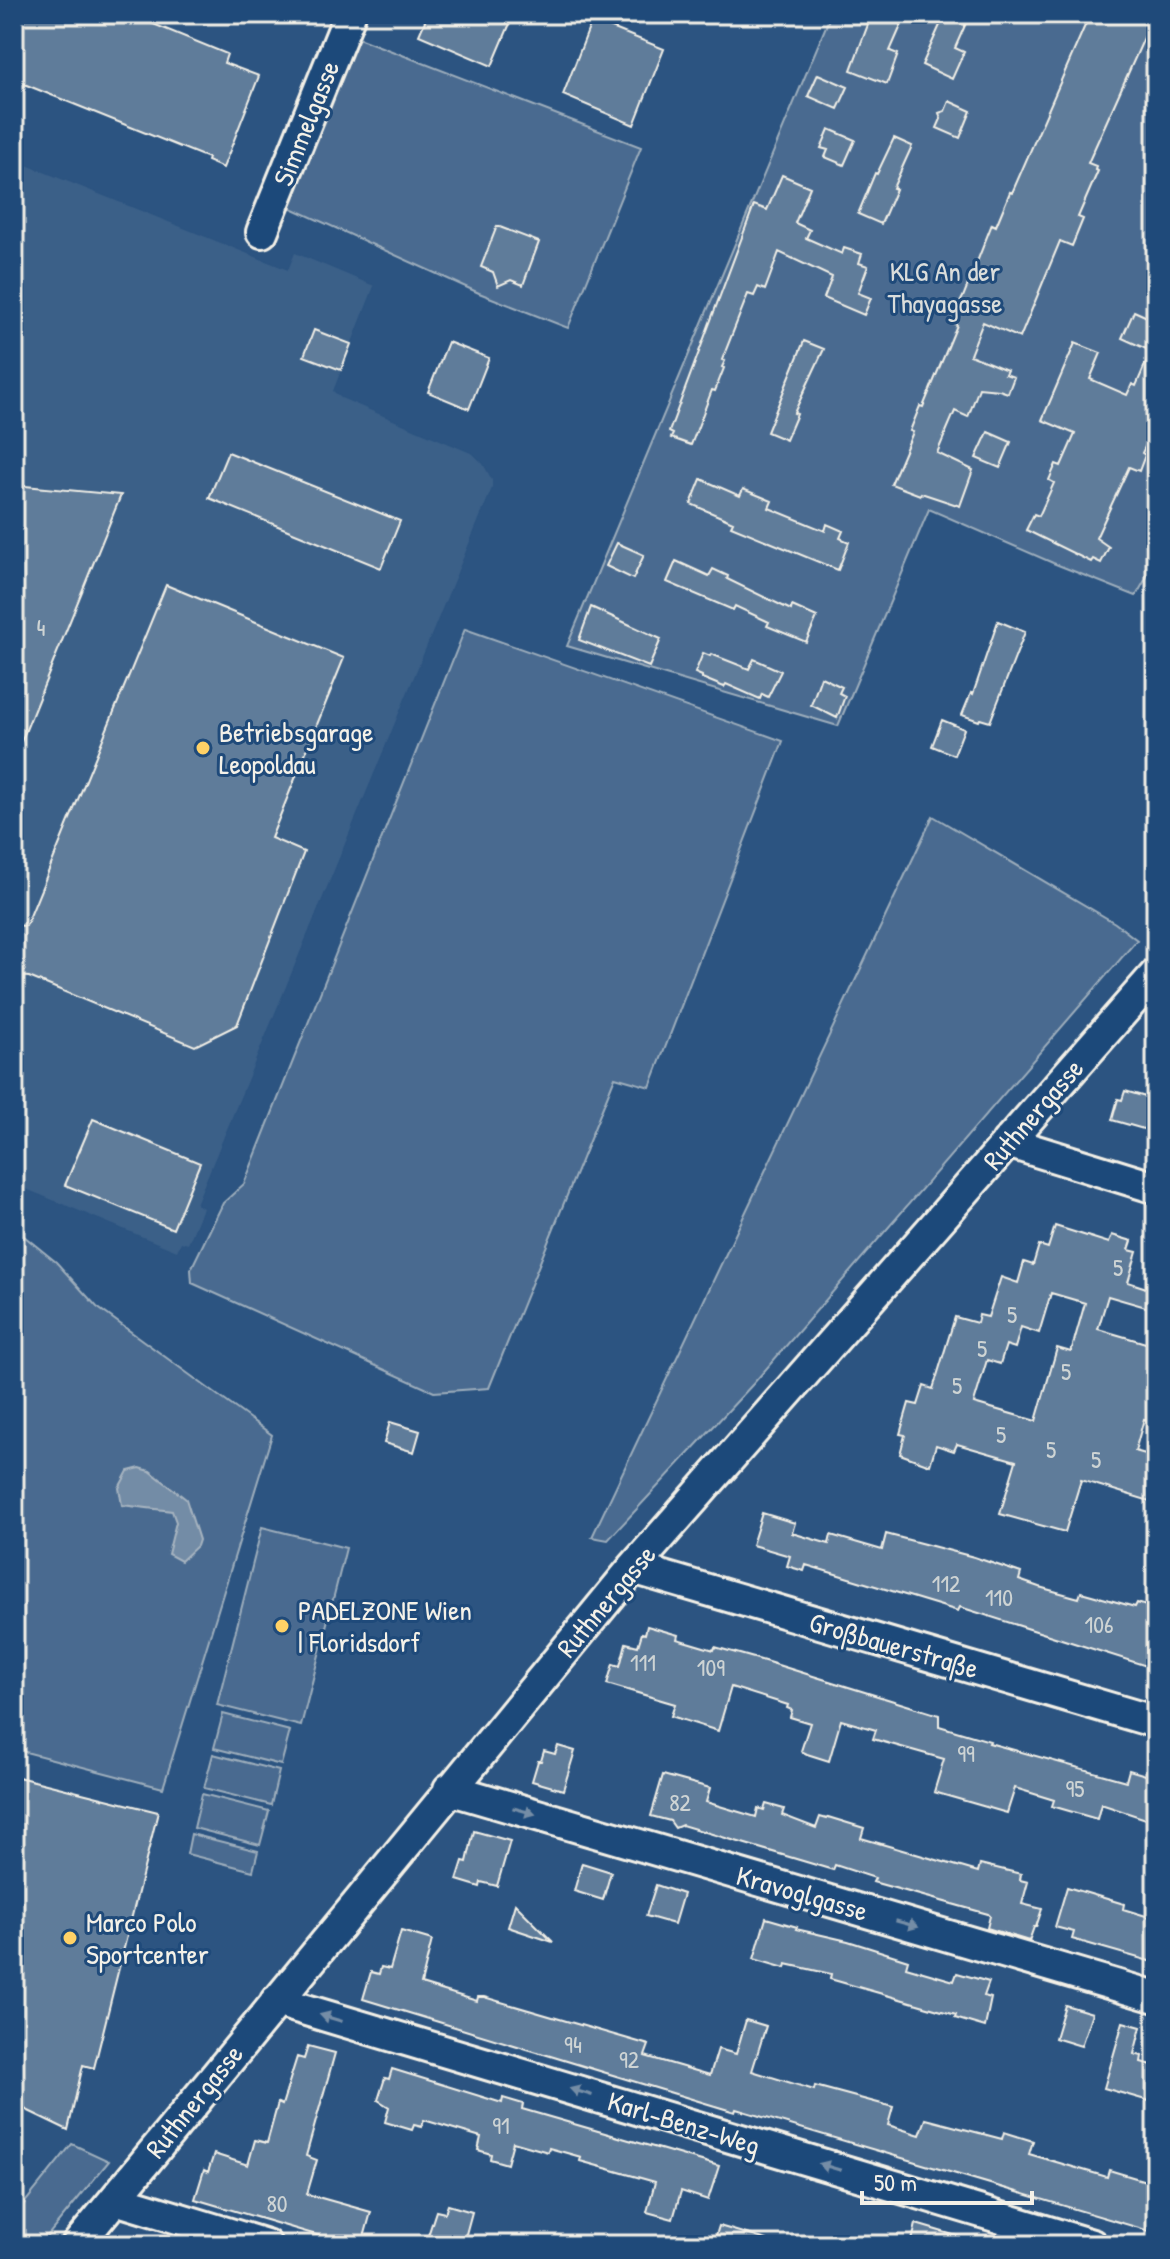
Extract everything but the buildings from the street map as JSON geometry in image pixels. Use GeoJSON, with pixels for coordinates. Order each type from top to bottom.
{"type":"FeatureCollection","features":[{"type":"Feature","properties":{"kind":"street","name":"Simmelgasse"},"geometry":{"type":"LineString","coordinates":[[262,232],[350,14]]}},
{"type":"Feature","properties":{"kind":"street","name":"Ruthnergasse"},"geometry":{"type":"LineString","coordinates":[[77,2245],[633,1568],[1156,974]]}},
{"type":"Feature","properties":{"kind":"street"},"geometry":{"type":"LineString","coordinates":[[1007,1142],[1156,1188]]}},
{"type":"Feature","properties":{"kind":"street","name":"Großbauerstraße"},"geometry":{"type":"LineString","coordinates":[[633,1568],[1156,1722]]}},
{"type":"Feature","properties":{"kind":"street","name":"Kravoglgasse"},"geometry":{"type":"LineString","coordinates":[[449,1789],[1156,1997]]}},
{"type":"Feature","properties":{"kind":"street","name":"Karl-Benz-Weg"},"geometry":{"type":"LineString","coordinates":[[276,2001],[1092,2245]]}},
{"type":"Feature","properties":{"kind":"street"},"geometry":{"type":"LineString","coordinates":[[115,2199],[266,2245]]}},
{"type":"Feature","properties":{"kind":"shaded area"},"geometry":{"type":"Polygon","coordinates":[[[14,160],[288,270],[295,253],[374,286],[333,391],[341,398],[473,454],[492,480],[492,488],[196,1204],[203,1208],[188,1244],[181,1242],[177,1251],[14,1184],[14,160]]]}},
{"type":"Feature","properties":{"kind":"shaded area"},"geometry":{"type":"Polygon","coordinates":[[[140,1468],[150,1471],[186,1499],[199,1540],[181,1561],[168,1554],[176,1522],[172,1511],[122,1505],[119,1488],[128,1471],[140,1468]]]}},
{"type":"Feature","properties":{"kind":"green space","name":"KLG An der Thayagasse"},"geometry":{"type":"Polygon","coordinates":[[[831,14],[1156,14],[1156,561],[1136,596],[929,509],[838,726],[567,646],[831,14]]]}},
{"type":"Feature","properties":{"kind":"green space"},"geometry":{"type":"Polygon","coordinates":[[[358,38],[641,147],[568,328],[479,293],[287,206],[358,38]]]}},
{"type":"Feature","properties":{"kind":"green space"},"geometry":{"type":"Polygon","coordinates":[[[465,629],[783,741],[650,1087],[615,1077],[489,1388],[434,1392],[192,1283],[191,1269],[223,1203],[244,1184],[465,629]]]}},
{"type":"Feature","properties":{"kind":"green space"},"geometry":{"type":"Polygon","coordinates":[[[933,816],[1115,923],[1137,940],[753,1384],[608,1540],[592,1537],[933,816]]]}},
{"type":"Feature","properties":{"kind":"green space"},"geometry":{"type":"Polygon","coordinates":[[[14,1228],[56,1262],[97,1307],[272,1435],[163,1788],[14,1749],[14,1228]]]}},
{"type":"Feature","properties":{"kind":"green space","name":"PADELZONE Wien | Floridsdorf"},"geometry":{"type":"Polygon","coordinates":[[[262,1527],[346,1548],[301,1726],[217,1705],[262,1527]]]}},
{"type":"Feature","properties":{"kind":"green space"},"geometry":{"type":"Polygon","coordinates":[[[223,1714],[290,1731],[281,1765],[214,1748],[223,1714]]]}},
{"type":"Feature","properties":{"kind":"green space"},"geometry":{"type":"Polygon","coordinates":[[[213,1754],[279,1771],[271,1805],[204,1788],[213,1754]]]}},
{"type":"Feature","properties":{"kind":"green space"},"geometry":{"type":"Polygon","coordinates":[[[202,1794],[269,1811],[260,1845],[194,1828],[202,1794]]]}},
{"type":"Feature","properties":{"kind":"green space"},"geometry":{"type":"Polygon","coordinates":[[[191,1834],[258,1851],[253,1871],[187,1854],[191,1834]]]}},
{"type":"Feature","properties":{"kind":"green space"},"geometry":{"type":"Polygon","coordinates":[[[72,2144],[109,2161],[40,2245],[14,2245],[14,2216],[72,2144]]]}},
{"type":"Feature","properties":{"kind":"place","name":"Betriebsgarage Leopoldau"},"geometry":{"type":"Point","coordinates":[203,748]}},
{"type":"Feature","properties":{"kind":"place","name":"PADELZONE Wien | Floridsdorf"},"geometry":{"type":"Point","coordinates":[282,1626]}},
{"type":"Feature","properties":{"kind":"place","name":"Marco Polo Sportcenter"},"geometry":{"type":"Point","coordinates":[70,1938]}}]}
